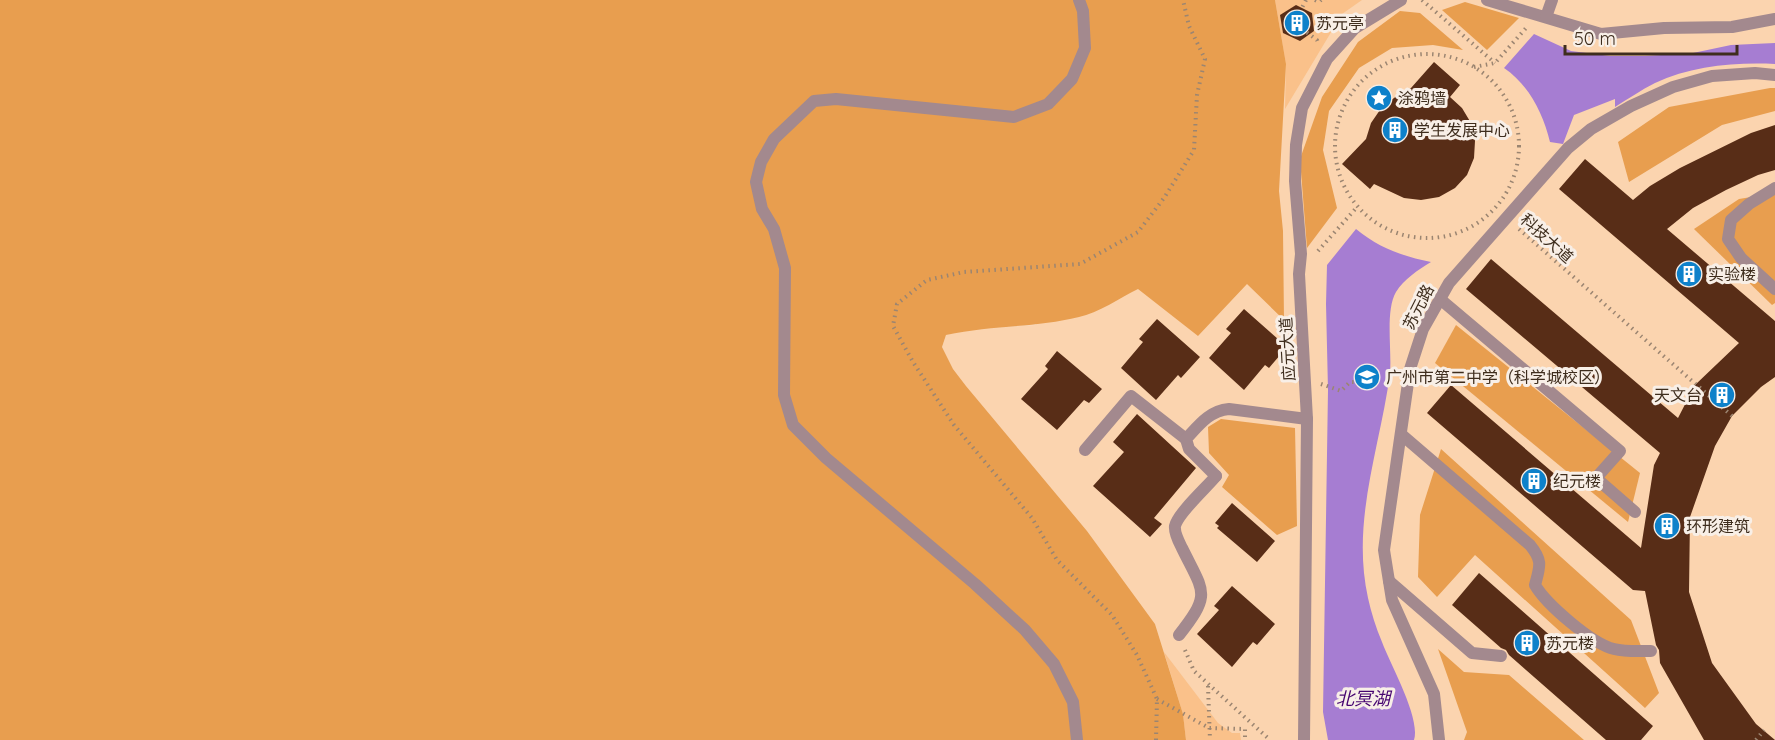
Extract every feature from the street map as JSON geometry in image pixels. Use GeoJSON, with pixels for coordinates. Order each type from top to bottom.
{"type":"FeatureCollection","features":[{"type":"Feature","properties":{"kind":"street"},"geometry":{"type":"LineString","coordinates":[[1077,740],[1073,702],[1054,664],[1025,630],[975,584],[826,458],[793,425],[784,395],[785,268],[774,229],[762,209],[756,182],[761,162],[774,140],[814,101],[836,99],[1014,117],[1048,104],[1072,79],[1085,48],[1083,11],[1079,0]]}},
{"type":"Feature","properties":{"kind":"street","name":"应元大道"},"geometry":{"type":"LineString","coordinates":[[1304,740],[1307,419],[1299,274],[1301,254],[1295,181],[1296,145],[1302,108],[1327,59],[1355,28],[1401,0]]}},
{"type":"Feature","properties":{"kind":"street"},"geometry":{"type":"LineString","coordinates":[[1487,0],[1601,34],[1664,28],[1732,27],[1775,19]]}},
{"type":"Feature","properties":{"kind":"street"},"geometry":{"type":"LineString","coordinates":[[1542,16],[1552,0]]}},
{"type":"Feature","properties":{"kind":"street","name":"苏元路"},"geometry":{"type":"LineString","coordinates":[[1439,740],[1434,694],[1392,600],[1384,549],[1410,369],[1422,329],[1449,283],[1568,148],[1591,129],[1630,106],[1673,87],[1712,76],[1755,73],[1775,75]]}},
{"type":"Feature","properties":{"kind":"street"},"geometry":{"type":"LineString","coordinates":[[1775,188],[1749,204],[1731,220],[1728,239],[1741,258],[1775,289]]}},
{"type":"Feature","properties":{"kind":"street"},"geometry":{"type":"LineString","coordinates":[[1440,299],[1620,452],[1596,478],[1635,512]]}},
{"type":"Feature","properties":{"kind":"street"},"geometry":{"type":"LineString","coordinates":[[1085,450],[1131,396],[1186,439],[1189,449],[1216,476],[1181,515],[1175,526],[1177,539],[1201,587],[1202,597],[1198,611],[1179,635]]}},
{"type":"Feature","properties":{"kind":"street"},"geometry":{"type":"LineString","coordinates":[[1186,439],[1207,416],[1219,410],[1307,419]]}},
{"type":"Feature","properties":{"kind":"street"},"geometry":{"type":"LineString","coordinates":[[1402,435],[1530,544],[1538,555],[1541,566],[1535,585],[1541,596],[1564,616],[1588,636],[1606,646],[1628,651],[1651,651]]}},
{"type":"Feature","properties":{"kind":"street"},"geometry":{"type":"LineString","coordinates":[[1389,581],[1472,653],[1501,656]]}},
{"type":"Feature","properties":{"kind":"path"},"geometry":{"type":"LineString","coordinates":[[1156,740],[1157,699],[1137,655],[1112,615],[1057,560],[1032,518],[954,425],[913,362],[893,326],[897,304],[927,280],[964,272],[1080,264],[1138,232],[1164,198],[1194,150],[1197,95],[1205,59],[1189,26],[1183,0]]}},
{"type":"Feature","properties":{"kind":"path"},"geometry":{"type":"LineString","coordinates":[[1305,0],[1294,22],[1317,40],[1327,59]]}},
{"type":"Feature","properties":{"kind":"path"},"geometry":{"type":"LineString","coordinates":[[1315,0],[1321,0]]}},
{"type":"Feature","properties":{"kind":"path"},"geometry":{"type":"LineString","coordinates":[[1422,0],[1495,63]]}},
{"type":"Feature","properties":{"kind":"path"},"geometry":{"type":"LineString","coordinates":[[1474,67],[1495,63],[1542,16]]}},
{"type":"Feature","properties":{"kind":"path"},"geometry":{"type":"LineString","coordinates":[[1434,54],[1455,58],[1474,67],[1495,83],[1510,106],[1518,132],[1519,158],[1512,184],[1496,208],[1476,224],[1452,235],[1425,237],[1399,233],[1374,220],[1357,207],[1344,183],[1338,164],[1336,143],[1339,122],[1346,102],[1358,85],[1374,70],[1392,60],[1413,55],[1434,54]]}},
{"type":"Feature","properties":{"kind":"path"},"geometry":{"type":"LineString","coordinates":[[1299,274],[1357,207]]}},
{"type":"Feature","properties":{"kind":"path","name":"科技大道"},"geometry":{"type":"LineString","coordinates":[[1496,208],[1732,416]]}},
{"type":"Feature","properties":{"kind":"path"},"geometry":{"type":"LineString","coordinates":[[1323,384],[1341,391],[1350,382],[1360,382]]}},
{"type":"Feature","properties":{"kind":"path"},"geometry":{"type":"LineString","coordinates":[[1179,635],[1194,671],[1270,740]]}},
{"type":"Feature","properties":{"kind":"path"},"geometry":{"type":"LineString","coordinates":[[1208,685],[1210,740]]}},
{"type":"Feature","properties":{"kind":"path"},"geometry":{"type":"LineString","coordinates":[[1157,699],[1209,728],[1245,729],[1245,740]]}},
{"type":"Feature","properties":{"kind":"path"},"geometry":{"type":"LineString","coordinates":[[1756,740],[1764,730]]}},
{"type":"Feature","properties":{"kind":"shaded area"},"geometry":{"type":"Polygon","coordinates":[[[0,0],[1275,0],[1286,64],[1279,191],[1283,231],[1284,320],[1247,284],[1198,336],[1138,289],[1101,309],[1079,317],[946,335],[942,347],[953,369],[966,386],[1087,531],[1155,624],[1183,714],[1186,740],[0,740],[0,0]]]}},
{"type":"Feature","properties":{"kind":"shaded area","name":"广州市第二中学（科学城校区）"},"geometry":{"type":"Polygon","coordinates":[[[1252,0],[1775,0],[1775,740],[1186,740],[1183,714],[1155,624],[1087,531],[966,386],[953,369],[942,347],[946,335],[972,329],[1036,325],[1252,0]]]}},
{"type":"Feature","properties":{"kind":"shaded area"},"geometry":{"type":"Polygon","coordinates":[[[1275,0],[1362,0],[1342,14],[1285,109],[1286,64],[1275,0]]]}},
{"type":"Feature","properties":{"kind":"shaded area"},"geometry":{"type":"Polygon","coordinates":[[[1465,2],[1519,18],[1487,50],[1442,10],[1465,2]]]}},
{"type":"Feature","properties":{"kind":"shaded area"},"geometry":{"type":"Polygon","coordinates":[[[1400,11],[1420,13],[1463,50],[1433,45],[1392,48],[1359,68],[1329,111],[1323,150],[1337,208],[1307,248],[1300,159],[1322,97],[1358,42],[1400,11]]]}},
{"type":"Feature","properties":{"kind":"shaded area"},"geometry":{"type":"Polygon","coordinates":[[[1775,88],[1775,111],[1722,125],[1629,182],[1618,142],[1669,107],[1775,88]]]}},
{"type":"Feature","properties":{"kind":"shaded area"},"geometry":{"type":"Polygon","coordinates":[[[1775,193],[1775,303],[1772,305],[1694,229],[1739,199],[1775,193]]]}},
{"type":"Feature","properties":{"kind":"shaded area"},"geometry":{"type":"Polygon","coordinates":[[[1456,325],[1640,473],[1628,522],[1435,363],[1456,325]]]}},
{"type":"Feature","properties":{"kind":"shaded area"},"geometry":{"type":"Polygon","coordinates":[[[1221,419],[1295,428],[1297,526],[1277,535],[1222,487],[1229,475],[1209,453],[1208,427],[1221,419]]]}},
{"type":"Feature","properties":{"kind":"shaded area"},"geometry":{"type":"Polygon","coordinates":[[[1441,449],[1631,620],[1659,693],[1645,708],[1475,555],[1437,597],[1418,577],[1420,515],[1441,449]]]}},
{"type":"Feature","properties":{"kind":"shaded area"},"geometry":{"type":"Polygon","coordinates":[[[1438,649],[1464,672],[1509,675],[1584,740],[1464,740],[1467,732],[1438,649]]]}},
{"type":"Feature","properties":{"kind":"shaded area"},"geometry":{"type":"Polygon","coordinates":[[[1164,652],[1218,723],[1232,733],[1240,733],[1241,740],[1186,740],[1183,714],[1164,652]]]}},
{"type":"Feature","properties":{"kind":"water"},"geometry":{"type":"Polygon","coordinates":[[[1534,34],[1571,51],[1610,56],[1693,53],[1731,45],[1775,43],[1775,64],[1714,66],[1669,77],[1615,107],[1615,99],[1574,115],[1563,144],[1550,142],[1534,100],[1521,83],[1504,68],[1534,34]]]}},
{"type":"Feature","properties":{"kind":"water","name":"北冥湖"},"geometry":{"type":"Polygon","coordinates":[[[1356,229],[1391,250],[1431,262],[1403,283],[1393,300],[1390,320],[1390,373],[1369,485],[1363,541],[1368,598],[1380,637],[1409,705],[1415,730],[1414,740],[1328,740],[1323,712],[1328,390],[1327,265],[1356,229]]]}},
{"type":"Feature","properties":{"kind":"building","name":"苏元亭"},"geometry":{"type":"Polygon","coordinates":[[[1296,5],[1312,13],[1314,31],[1300,41],[1283,33],[1280,15],[1296,5]]]}},
{"type":"Feature","properties":{"kind":"building","name":"学生发展中心"},"geometry":{"type":"Polygon","coordinates":[[[1434,62],[1460,85],[1450,97],[1462,108],[1471,123],[1475,141],[1474,158],[1467,175],[1455,188],[1439,197],[1421,200],[1404,198],[1374,184],[1370,189],[1342,164],[1366,139],[1371,123],[1382,107],[1411,88],[1434,62]]]}},
{"type":"Feature","properties":{"kind":"building"},"geometry":{"type":"Polygon","coordinates":[[[1775,125],[1775,170],[1758,175],[1693,208],[1667,229],[1775,321],[1775,377],[1761,387],[1732,416],[1715,446],[1690,517],[1689,592],[1712,663],[1756,724],[1775,740],[1704,740],[1660,663],[1645,591],[1633,590],[1427,413],[1451,385],[1641,548],[1654,465],[1660,453],[1466,289],[1491,259],[1678,418],[1695,385],[1739,343],[1559,189],[1585,159],[1633,200],[1650,186],[1680,168],[1751,133],[1775,125]]]}},
{"type":"Feature","properties":{"kind":"building"},"geometry":{"type":"Polygon","coordinates":[[[1244,309],[1287,347],[1269,368],[1265,365],[1244,390],[1209,358],[1231,333],[1226,329],[1244,309]]]}},
{"type":"Feature","properties":{"kind":"building"},"geometry":{"type":"Polygon","coordinates":[[[1157,319],[1200,357],[1181,378],[1178,375],[1156,400],[1121,368],[1143,342],[1139,339],[1157,319]]]}},
{"type":"Feature","properties":{"kind":"building"},"geometry":{"type":"Polygon","coordinates":[[[1057,351],[1102,389],[1089,403],[1084,400],[1057,430],[1021,399],[1048,369],[1045,366],[1057,351]]]}},
{"type":"Feature","properties":{"kind":"building"},"geometry":{"type":"Polygon","coordinates":[[[1137,414],[1196,468],[1154,518],[1162,524],[1150,537],[1093,486],[1124,452],[1113,442],[1137,414]]]}},
{"type":"Feature","properties":{"kind":"building"},"geometry":{"type":"Polygon","coordinates":[[[1232,503],[1275,541],[1257,562],[1217,528],[1219,526],[1215,523],[1232,503]]]}},
{"type":"Feature","properties":{"kind":"building","name":"苏元楼"},"geometry":{"type":"Polygon","coordinates":[[[1479,573],[1653,726],[1641,740],[1606,740],[1452,605],[1479,573]]]}},
{"type":"Feature","properties":{"kind":"building"},"geometry":{"type":"Polygon","coordinates":[[[1232,586],[1275,624],[1257,645],[1253,642],[1232,667],[1197,634],[1219,610],[1214,606],[1232,586]]]}},
{"type":"Feature","properties":{"kind":"place","name":"苏元亭"},"geometry":{"type":"Point","coordinates":[1297,23]}},
{"type":"Feature","properties":{"kind":"place","name":"涂鸦墙"},"geometry":{"type":"Point","coordinates":[1379,98]}},
{"type":"Feature","properties":{"kind":"place","name":"学生发展中心"},"geometry":{"type":"Point","coordinates":[1395,130]}},
{"type":"Feature","properties":{"kind":"place","name":"实验楼"},"geometry":{"type":"Point","coordinates":[1689,274]}},
{"type":"Feature","properties":{"kind":"place","name":"广州市第二中学（科学城校区）"},"geometry":{"type":"Point","coordinates":[1367,377]}},
{"type":"Feature","properties":{"kind":"place","name":"天文台"},"geometry":{"type":"Point","coordinates":[1722,395]}},
{"type":"Feature","properties":{"kind":"place","name":"纪元楼"},"geometry":{"type":"Point","coordinates":[1534,481]}},
{"type":"Feature","properties":{"kind":"place","name":"环形建筑"},"geometry":{"type":"Point","coordinates":[1667,526]}},
{"type":"Feature","properties":{"kind":"place","name":"苏元楼"},"geometry":{"type":"Point","coordinates":[1527,643]}}]}
